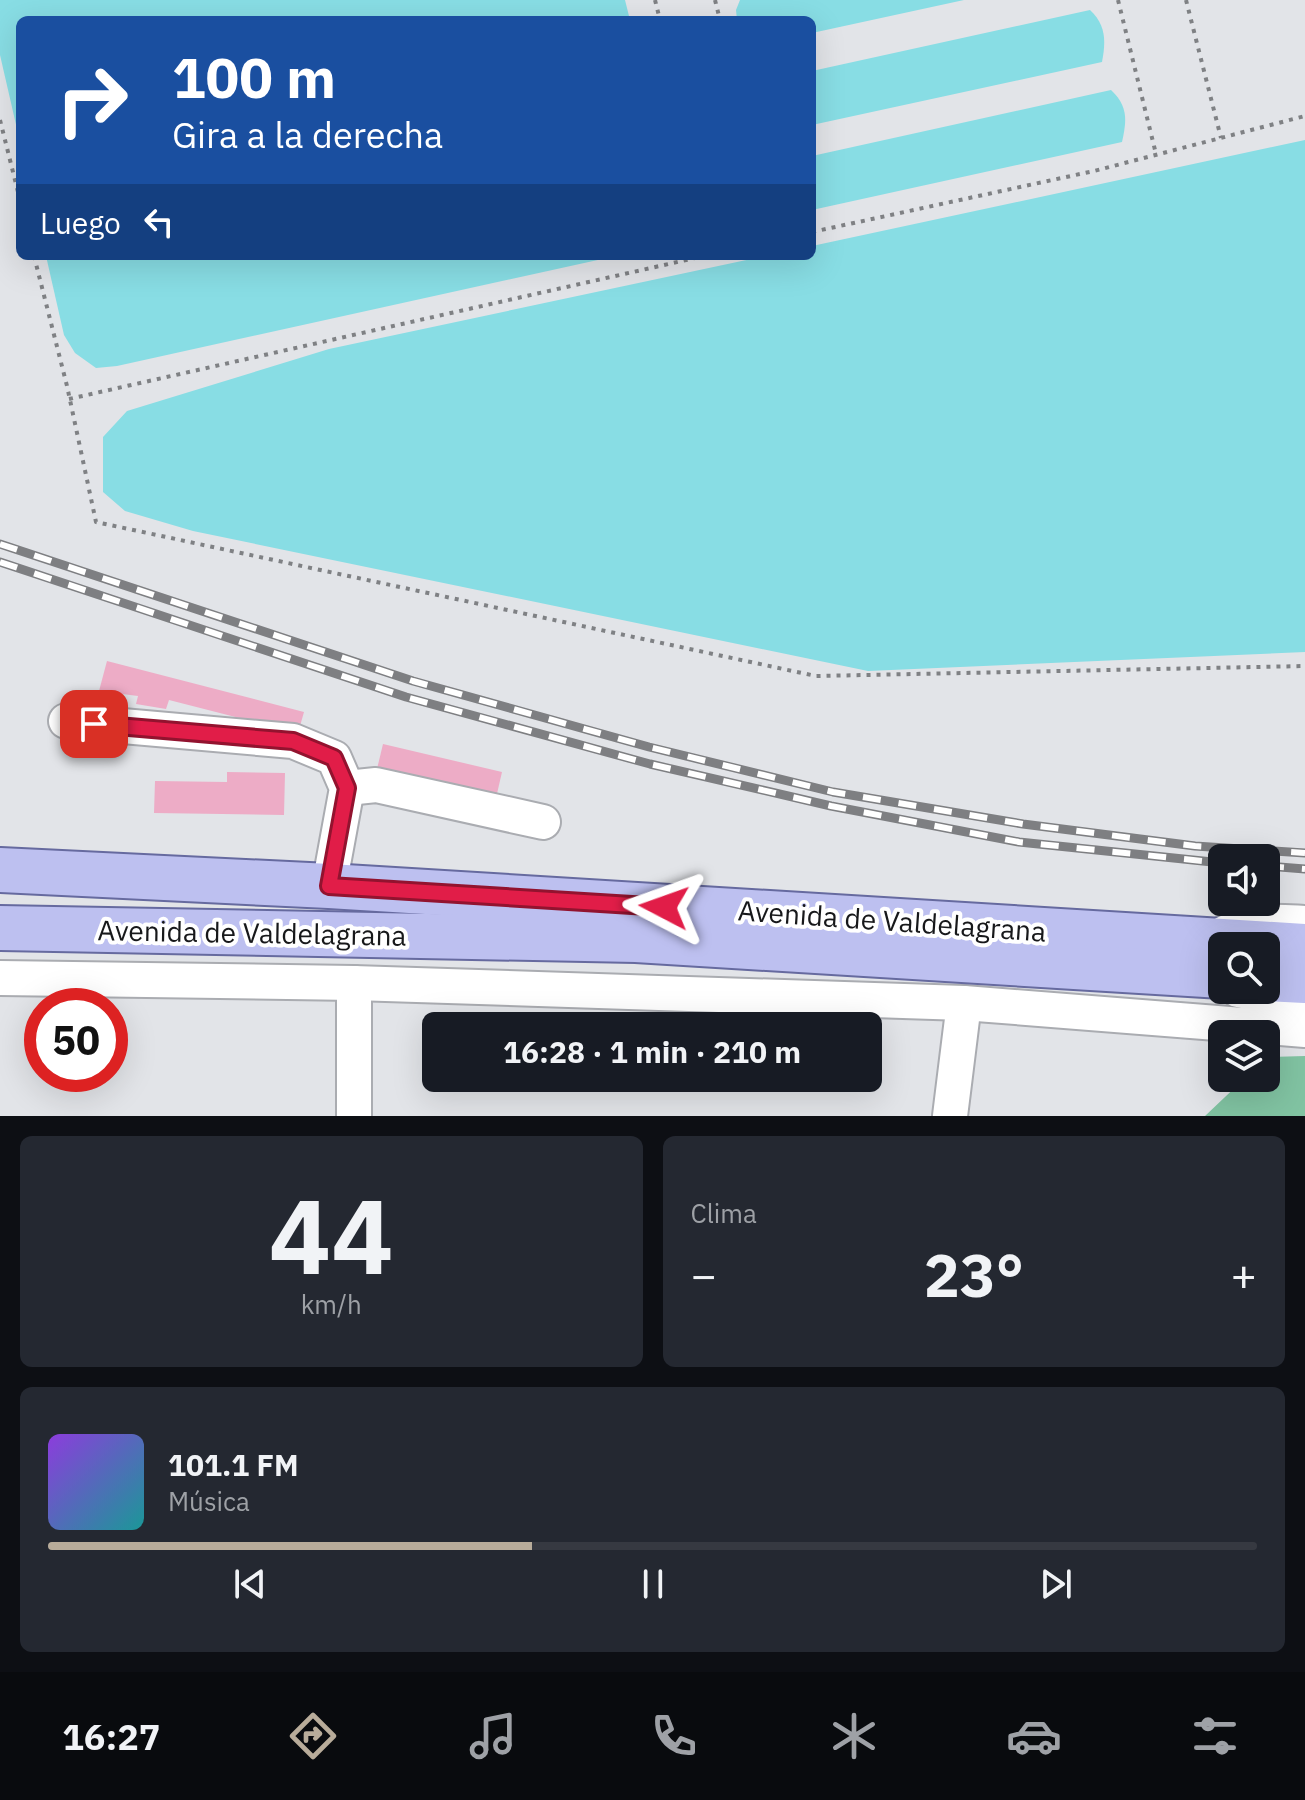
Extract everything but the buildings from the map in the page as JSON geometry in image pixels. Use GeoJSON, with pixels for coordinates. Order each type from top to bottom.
{"type":"FeatureCollection","features":[{"type":"Feature","properties":{"kind":"main road","name":"Avenida de Valdelagrana"},"geometry":{"type":"LineString","coordinates":[[0,870],[329,886],[1208,972]]}},
{"type":"Feature","properties":{"kind":"main road","name":"Avenida de Valdelagrana"},"geometry":{"type":"LineString","coordinates":[[0,928],[636,940],[1208,972]]}},
{"type":"Feature","properties":{"kind":"main road","name":"Avenida de Valdelagrana"},"geometry":{"type":"LineString","coordinates":[[1280,954],[1305,946]]}},
{"type":"Feature","properties":{"kind":"main road"},"geometry":{"type":"LineString","coordinates":[[1280,980],[1305,981]]}},
{"type":"Feature","properties":{"kind":"street"},"geometry":{"type":"LineString","coordinates":[[66,721],[293,741],[334,758],[347,788],[329,886]]}},
{"type":"Feature","properties":{"kind":"street"},"geometry":{"type":"LineString","coordinates":[[347,788],[376,785],[543,822]]}},
{"type":"Feature","properties":{"kind":"street"},"geometry":{"type":"LineString","coordinates":[[1230,932],[1232,927],[1254,921],[1305,923]]}},
{"type":"Feature","properties":{"kind":"street"},"geometry":{"type":"LineString","coordinates":[[0,978],[354,983],[964,1003],[1305,1030]]}},
{"type":"Feature","properties":{"kind":"street"},"geometry":{"type":"LineString","coordinates":[[354,983],[354,1116]]}},
{"type":"Feature","properties":{"kind":"street"},"geometry":{"type":"LineString","coordinates":[[1280,997],[1305,999]]}},
{"type":"Feature","properties":{"kind":"street"},"geometry":{"type":"LineString","coordinates":[[950,1116],[964,1003]]}},
{"type":"Feature","properties":{"kind":"path"},"geometry":{"type":"LineString","coordinates":[[1118,0],[1156,154]]}},
{"type":"Feature","properties":{"kind":"path"},"geometry":{"type":"LineString","coordinates":[[1186,0],[1221,138]]}},
{"type":"Feature","properties":{"kind":"path"},"geometry":{"type":"LineString","coordinates":[[816,231],[1094,171],[1305,116]]}},
{"type":"Feature","properties":{"kind":"path"},"geometry":{"type":"LineString","coordinates":[[0,120],[16,184]]}},
{"type":"Feature","properties":{"kind":"path"},"geometry":{"type":"LineString","coordinates":[[35,260],[96,522],[816,676],[1305,666]]}},
{"type":"Feature","properties":{"kind":"path"},"geometry":{"type":"LineString","coordinates":[[69,399],[686,260]]}},
{"type":"Feature","properties":{"kind":"green space"},"geometry":{"type":"Polygon","coordinates":[[[1305,1056],[1305,1116],[1205,1116],[1230,1092],[1280,1092],[1280,1057],[1305,1056]]]}},
{"type":"Feature","properties":{"kind":"water"},"geometry":{"type":"Polygon","coordinates":[[[0,0],[625,0],[629,16],[16,16],[16,125],[0,55],[0,0]]]}},
{"type":"Feature","properties":{"kind":"water"},"geometry":{"type":"Polygon","coordinates":[[[740,0],[964,0],[816,32],[816,16],[737,16],[740,0]]]}},
{"type":"Feature","properties":{"kind":"water"},"geometry":{"type":"Polygon","coordinates":[[[1090,10],[1104,34],[1102,62],[816,124],[816,70],[1090,10]]]}},
{"type":"Feature","properties":{"kind":"water"},"geometry":{"type":"Polygon","coordinates":[[[1111,90],[1121,102],[1125,114],[1122,142],[816,209],[816,155],[1111,90]]]}},
{"type":"Feature","properties":{"kind":"water"},"geometry":{"type":"Polygon","coordinates":[[[1305,140],[1305,652],[868,671],[193,531],[125,511],[103,492],[103,437],[127,411],[329,349],[746,260],[816,260],[816,245],[1305,140]]]}},
{"type":"Feature","properties":{"kind":"water"},"geometry":{"type":"Polygon","coordinates":[[[47,260],[598,260],[117,366],[96,368],[75,353],[64,335],[47,260]]]}},
{"type":"Feature","properties":{"kind":"railway"},"geometry":{"type":"LineString","coordinates":[[0,544],[413,681],[649,747],[833,792],[1023,824],[1195,846],[1305,853]]}},
{"type":"Feature","properties":{"kind":"railway"},"geometry":{"type":"LineString","coordinates":[[0,562],[406,697],[650,764],[831,806],[1019,842],[1208,862]]}},
{"type":"Feature","properties":{"kind":"railway"},"geometry":{"type":"LineString","coordinates":[[1280,867],[1305,869]]}},
{"type":"Feature","properties":{"kind":"route"},"geometry":{"type":"LineString","coordinates":[[94,724],[293,741],[334,758],[347,788],[329,886],[664,907]]}}]}
